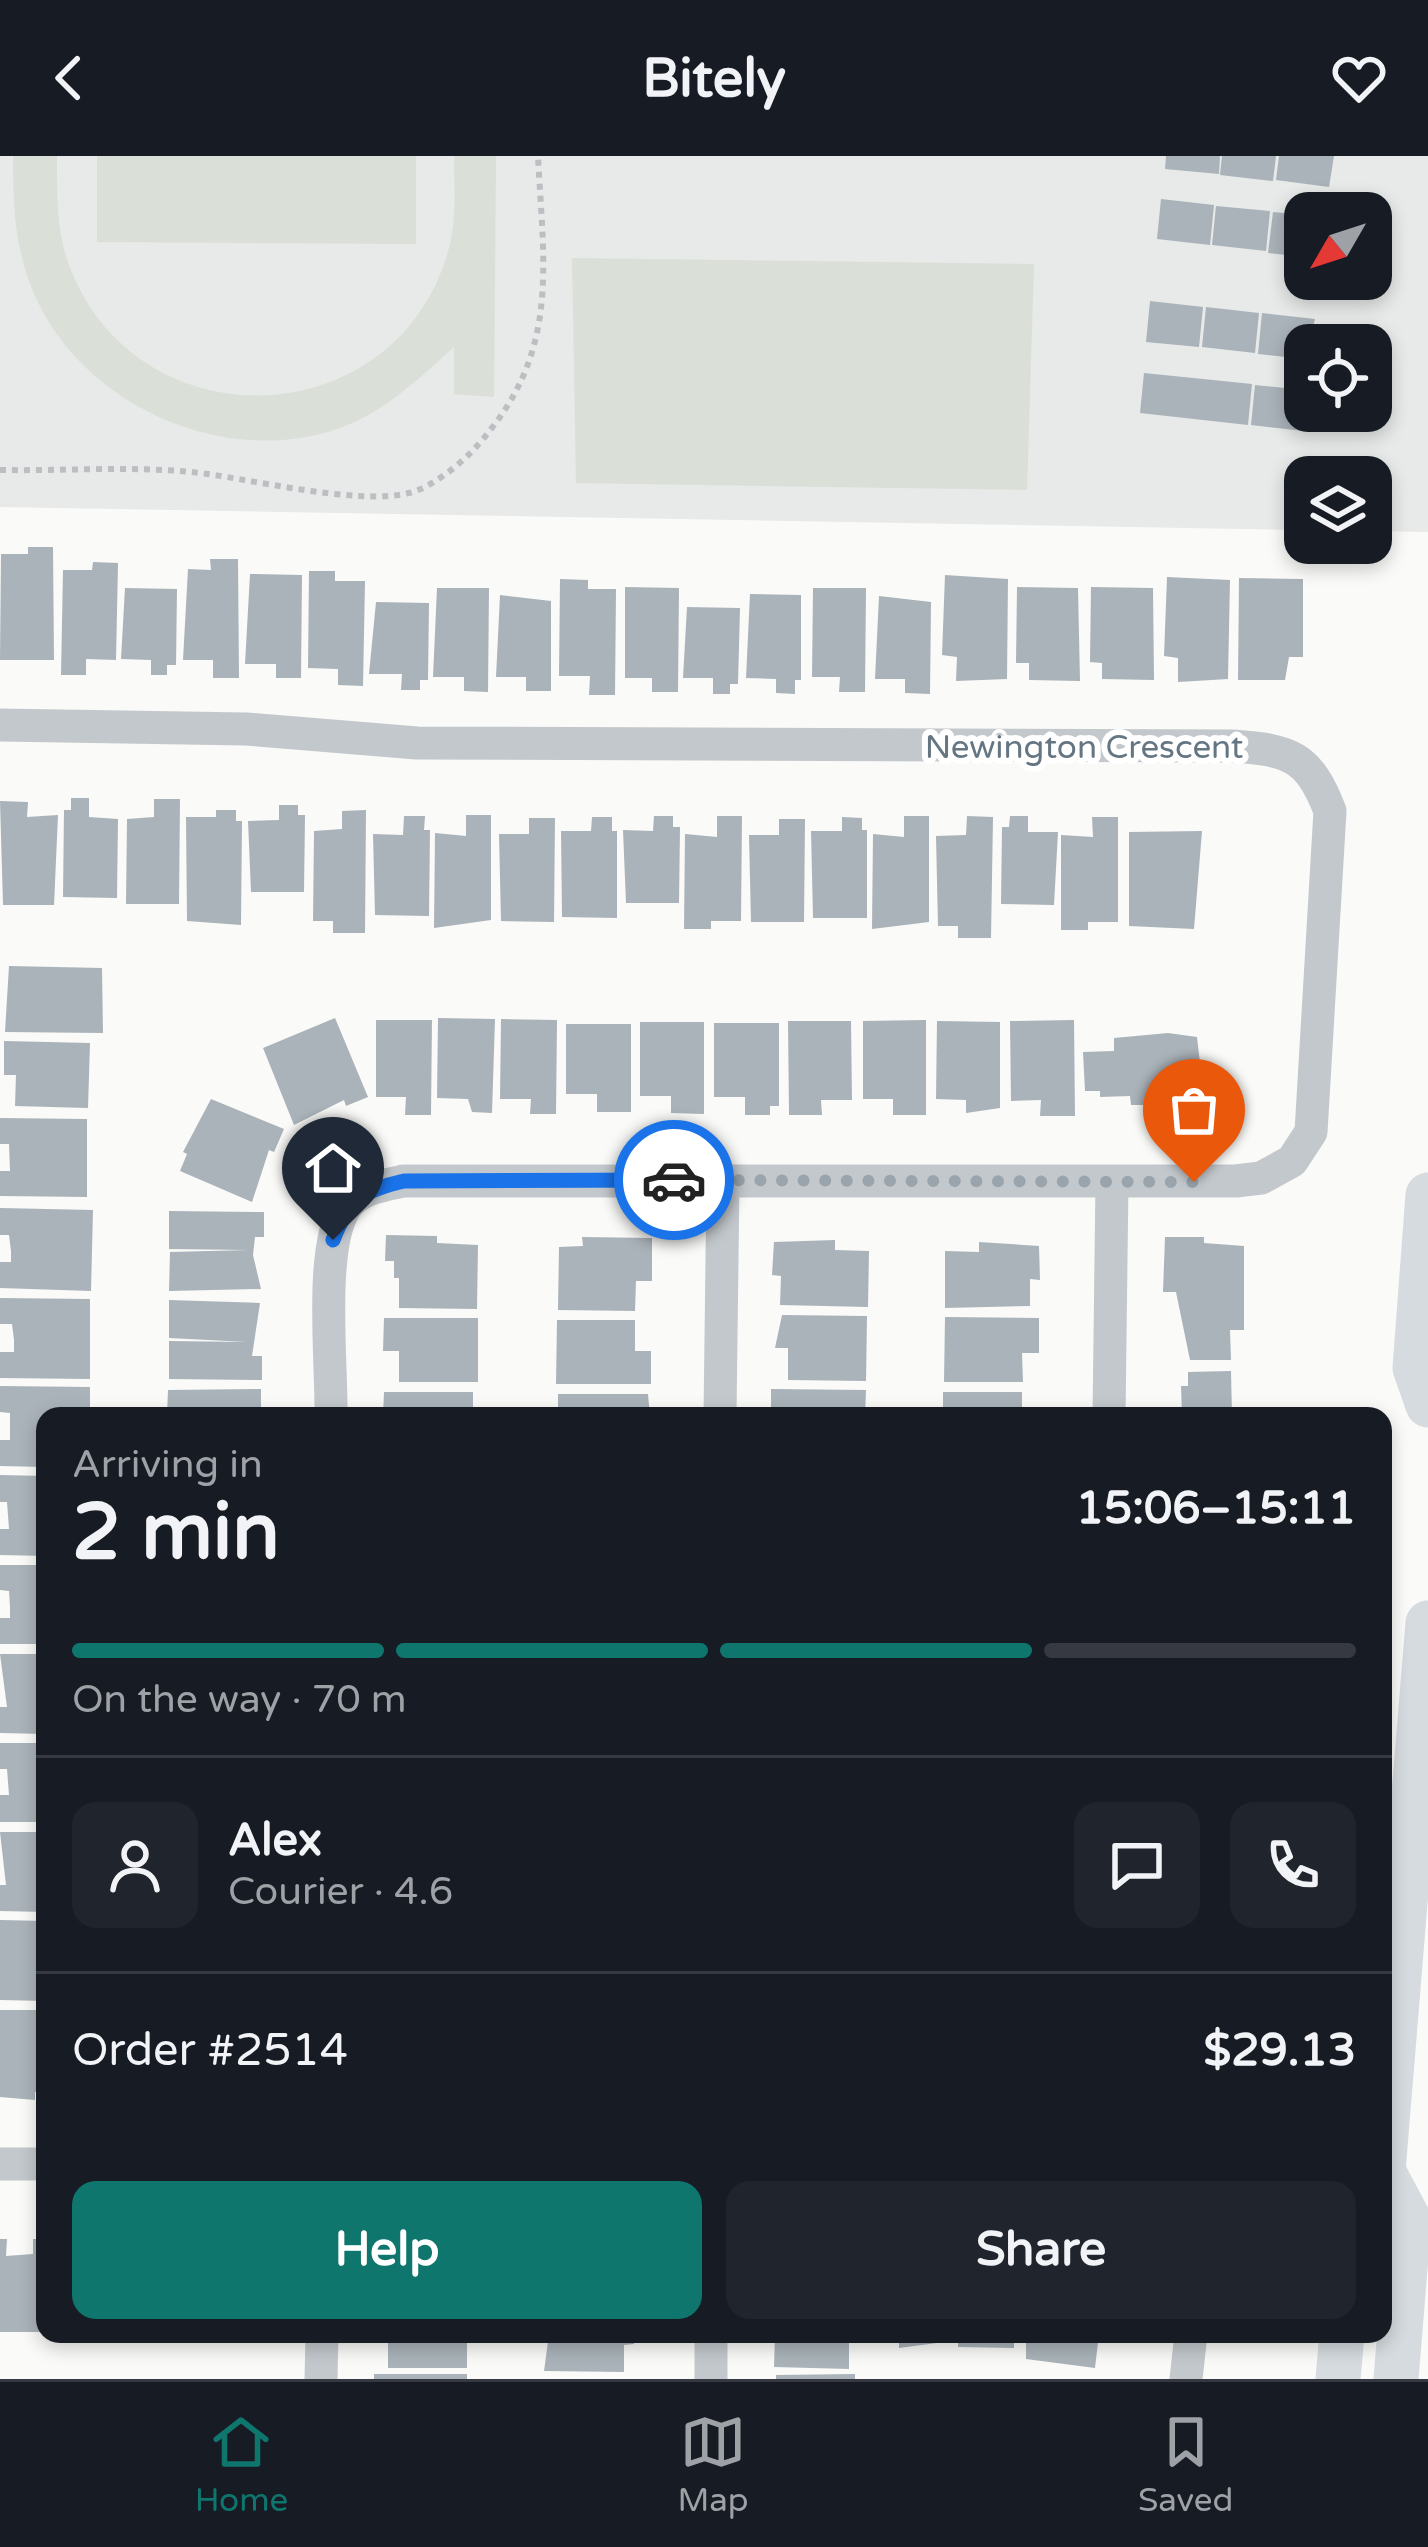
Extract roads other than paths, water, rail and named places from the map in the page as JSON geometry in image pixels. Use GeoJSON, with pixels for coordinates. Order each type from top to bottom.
{"type":"FeatureCollection","features":[{"type":"Feature","properties":{"kind":"main road"},"geometry":{"type":"LineString","coordinates":[[1428,1196],[1415,1367],[1428,1405]]}},
{"type":"Feature","properties":{"kind":"main road"},"geometry":{"type":"LineString","coordinates":[[1392,2061],[1428,1623]]}},
{"type":"Feature","properties":{"kind":"main road"},"geometry":{"type":"LineString","coordinates":[[1392,2188],[1409,2220],[1396,2379]]}},
{"type":"Feature","properties":{"kind":"main road"},"geometry":{"type":"LineString","coordinates":[[1338,2379],[1341,2343]]}},
{"type":"Feature","properties":{"kind":"street","name":"Newington Crescent"},"geometry":{"type":"LineString","coordinates":[[0,724],[246,729],[418,743],[1233,746],[1291,754],[1316,774],[1330,811],[1311,1132],[1292,1161],[1261,1178],[404,1181],[370,1189],[346,1205],[333,1240],[332,1407]]}},
{"type":"Feature","properties":{"kind":"street"},"geometry":{"type":"LineString","coordinates":[[720,1407],[723,1180]]}},
{"type":"Feature","properties":{"kind":"street"},"geometry":{"type":"LineString","coordinates":[[1109,1407],[1112,1182]]}},
{"type":"Feature","properties":{"kind":"street"},"geometry":{"type":"LineString","coordinates":[[0,2164],[36,2164]]}},
{"type":"Feature","properties":{"kind":"street"},"geometry":{"type":"LineString","coordinates":[[321,2379],[322,2343]]}},
{"type":"Feature","properties":{"kind":"street"},"geometry":{"type":"LineString","coordinates":[[711,2343],[711,2379]]}},
{"type":"Feature","properties":{"kind":"street"},"geometry":{"type":"LineString","coordinates":[[1186,2379],[1190,2343]]}}]}
